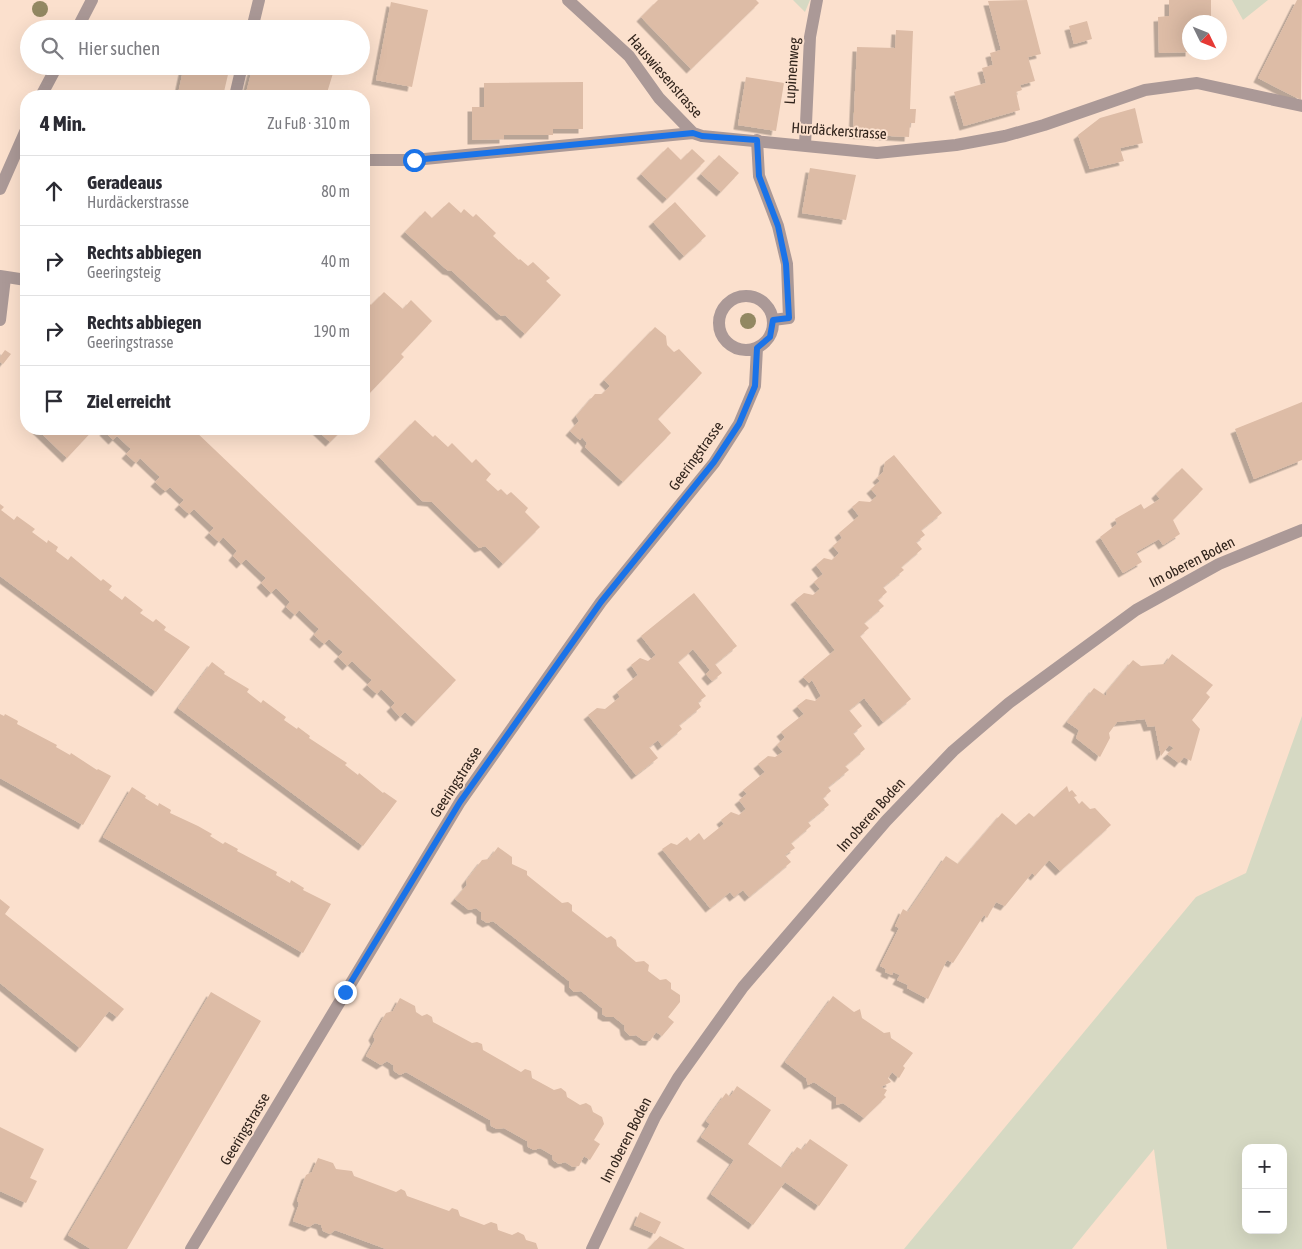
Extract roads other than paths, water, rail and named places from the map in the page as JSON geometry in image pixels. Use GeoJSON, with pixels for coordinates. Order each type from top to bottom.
{"type":"FeatureCollection","features":[{"type":"Feature","properties":{"kind":"street"},"geometry":{"type":"LineString","coordinates":[[82,20],[92,0]]}},
{"type":"Feature","properties":{"kind":"street"},"geometry":{"type":"LineString","coordinates":[[254,20],[259,0]]}},
{"type":"Feature","properties":{"kind":"street","name":"Hauswiesenstrasse"},"geometry":{"type":"LineString","coordinates":[[568,0],[629,56],[659,98],[693,133]]}},
{"type":"Feature","properties":{"kind":"street","name":"Lupinenweg"},"geometry":{"type":"LineString","coordinates":[[804,145],[810,37],[817,0]]}},
{"type":"Feature","properties":{"kind":"street"},"geometry":{"type":"LineString","coordinates":[[44,90],[52,75]]}},
{"type":"Feature","properties":{"kind":"street"},"geometry":{"type":"LineString","coordinates":[[236,90],[240,75]]}},
{"type":"Feature","properties":{"kind":"street","name":"Hurdäckerstrasse"},"geometry":{"type":"LineString","coordinates":[[370,160],[414,160],[693,133],[702,136],[877,153],[956,145],[1005,136],[1044,125],[1145,90],[1197,83],[1302,106]]}},
{"type":"Feature","properties":{"kind":"street"},"geometry":{"type":"LineString","coordinates":[[757,140],[759,176],[778,226],[786,264],[789,318],[773,320]]}},
{"type":"Feature","properties":{"kind":"street"},"geometry":{"type":"LineString","coordinates":[[0,189],[20,144]]}},
{"type":"Feature","properties":{"kind":"street"},"geometry":{"type":"LineString","coordinates":[[0,320],[2,277],[20,279]]}},
{"type":"Feature","properties":{"kind":"street"},"geometry":{"type":"LineString","coordinates":[[740,297],[752,297],[762,301],[769,309],[773,320],[770,337],[757,348],[740,349],[726,342],[720,332],[719,321],[722,310],[730,302],[740,297]]}},
{"type":"Feature","properties":{"kind":"street","name":"Geeringstrasse"},"geometry":{"type":"LineString","coordinates":[[191,1249],[460,802],[601,602],[714,462],[739,424],[755,386],[757,348]]}},
{"type":"Feature","properties":{"kind":"street","name":"Im oberen Boden"},"geometry":{"type":"LineString","coordinates":[[592,1249],[655,1117],[678,1078],[743,987],[886,821],[953,751],[1009,703],[1136,610],[1218,564],[1302,530]]}}]}
